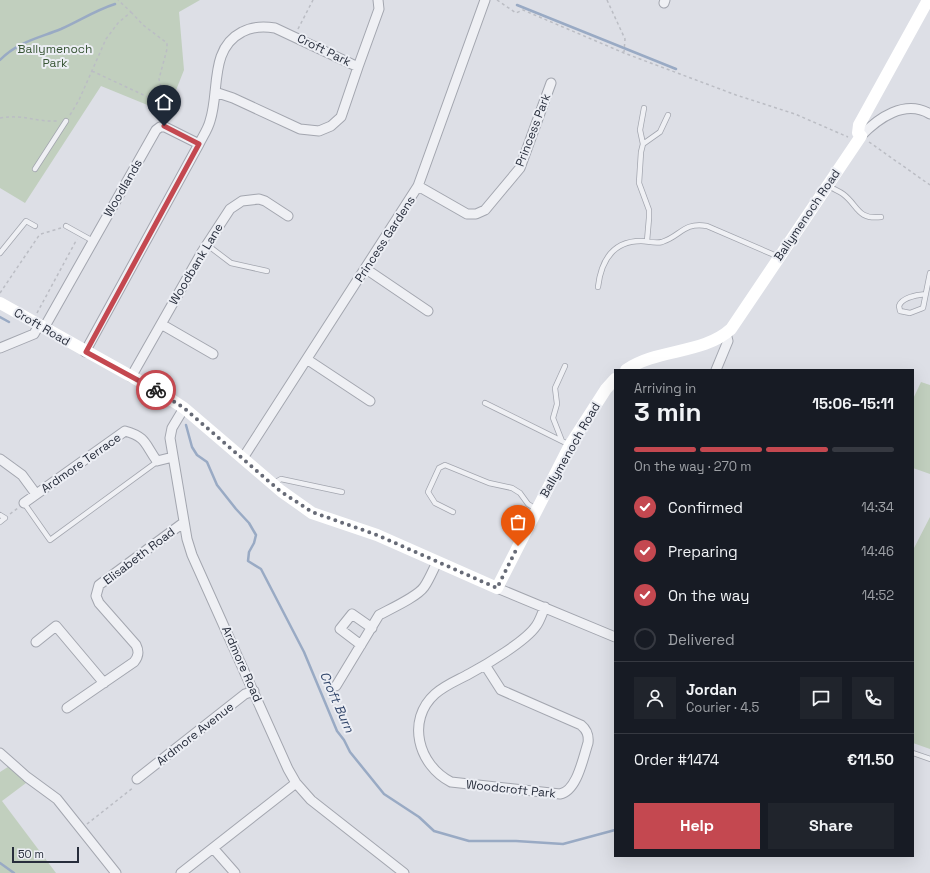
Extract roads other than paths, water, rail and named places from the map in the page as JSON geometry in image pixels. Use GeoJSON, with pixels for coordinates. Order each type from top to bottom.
{"type":"FeatureCollection","features":[{"type":"Feature","properties":{"kind":"street"},"geometry":{"type":"LineString","coordinates":[[358,67],[379,9],[378,0]]}},
{"type":"Feature","properties":{"kind":"street","name":"Princess Gardens"},"geometry":{"type":"LineString","coordinates":[[243,458],[308,360],[418,186],[485,0]]}},
{"type":"Feature","properties":{"kind":"street","name":"Ballymenoch Road"},"geometry":{"type":"LineString","coordinates":[[628,369],[640,362],[706,343],[726,333],[735,324],[859,139],[859,125],[928,0]]}},
{"type":"Feature","properties":{"kind":"street","name":"Croft Park"},"geometry":{"type":"LineString","coordinates":[[199,144],[210,122],[220,58],[225,46],[234,37],[246,30],[260,26],[275,28],[358,67],[340,117],[331,126],[319,131],[300,129],[234,98],[215,92]]}},
{"type":"Feature","properties":{"kind":"street","name":"Princess Park"},"geometry":{"type":"LineString","coordinates":[[418,186],[467,214],[476,214],[485,210],[520,168],[551,83]]}},
{"type":"Feature","properties":{"kind":"street"},"geometry":{"type":"LineString","coordinates":[[859,139],[876,122],[900,110],[915,108],[930,114]]}},
{"type":"Feature","properties":{"kind":"street","name":"Woodlands"},"geometry":{"type":"LineString","coordinates":[[0,348],[34,334],[92,241],[156,130],[164,126],[199,144]]}},
{"type":"Feature","properties":{"kind":"street"},"geometry":{"type":"LineString","coordinates":[[86,352],[199,144]]}},
{"type":"Feature","properties":{"kind":"street","name":"Woodbank Lane"},"geometry":{"type":"LineString","coordinates":[[131,376],[206,244],[230,209],[242,201],[253,198],[265,201],[288,216]]}},
{"type":"Feature","properties":{"kind":"street"},"geometry":{"type":"LineString","coordinates":[[366,269],[428,311]]}},
{"type":"Feature","properties":{"kind":"street","name":"Croft Road"},"geometry":{"type":"LineString","coordinates":[[0,303],[86,352],[161,392],[184,408],[272,484],[312,512],[377,535],[497,588]]}},
{"type":"Feature","properties":{"kind":"street"},"geometry":{"type":"LineString","coordinates":[[161,324],[213,354]]}},
{"type":"Feature","properties":{"kind":"street"},"geometry":{"type":"LineString","coordinates":[[716,369],[728,341],[726,333]]}},
{"type":"Feature","properties":{"kind":"street"},"geometry":{"type":"LineString","coordinates":[[308,360],[370,401]]}},
{"type":"Feature","properties":{"kind":"street","name":"Ballymenoch Road"},"geometry":{"type":"LineString","coordinates":[[497,588],[536,509],[566,443],[614,380]]}},
{"type":"Feature","properties":{"kind":"street","name":"Ardmore Road"},"geometry":{"type":"LineString","coordinates":[[184,408],[172,428],[170,438],[183,523],[192,555],[296,783],[311,800],[404,873]]}},
{"type":"Feature","properties":{"kind":"street","name":"Ardmore Terrace"},"geometry":{"type":"LineString","coordinates":[[24,503],[125,431],[137,434],[147,442],[153,456],[159,460]]}},
{"type":"Feature","properties":{"kind":"street"},"geometry":{"type":"LineString","coordinates":[[159,460],[173,457]]}},
{"type":"Feature","properties":{"kind":"street"},"geometry":{"type":"LineString","coordinates":[[0,459],[22,476],[36,494]]}},
{"type":"Feature","properties":{"kind":"street","name":"Elisabeth Road"},"geometry":{"type":"LineString","coordinates":[[67,708],[134,662],[138,653],[136,644],[99,603],[96,596],[98,588],[102,582],[183,523]]}},
{"type":"Feature","properties":{"kind":"street"},"geometry":{"type":"LineString","coordinates":[[336,686],[379,615],[402,604],[423,589],[437,562]]}},
{"type":"Feature","properties":{"kind":"street"},"geometry":{"type":"LineString","coordinates":[[497,588],[614,636]]}},
{"type":"Feature","properties":{"kind":"street","name":"Woodcroft Park"},"geometry":{"type":"LineString","coordinates":[[486,665],[501,690],[581,725],[586,730],[588,743],[573,784],[567,792],[560,794],[451,782],[438,773],[427,761],[418,738],[419,722],[425,706],[442,688],[486,665],[528,634],[536,627],[545,607]]}},
{"type":"Feature","properties":{"kind":"street"},"geometry":{"type":"LineString","coordinates":[[361,645],[340,629],[352,614],[372,628]]}},
{"type":"Feature","properties":{"kind":"street"},"geometry":{"type":"LineString","coordinates":[[36,642],[56,626],[104,683]]}},
{"type":"Feature","properties":{"kind":"street","name":"Ardmore Avenue"},"geometry":{"type":"LineString","coordinates":[[137,779],[245,694],[254,691]]}},
{"type":"Feature","properties":{"kind":"street"},"geometry":{"type":"LineString","coordinates":[[0,753],[27,777],[57,799],[116,873]]}},
{"type":"Feature","properties":{"kind":"street"},"geometry":{"type":"LineString","coordinates":[[181,873],[296,783]]}},
{"type":"Feature","properties":{"kind":"street"},"geometry":{"type":"LineString","coordinates":[[214,848],[235,873]]}},
{"type":"Feature","properties":{"kind":"lane"},"geometry":{"type":"LineString","coordinates":[[644,108],[640,130],[643,144],[639,170],[639,183],[649,210],[647,241]]}},
{"type":"Feature","properties":{"kind":"lane"},"geometry":{"type":"LineString","coordinates":[[643,144],[660,132],[668,115]]}},
{"type":"Feature","properties":{"kind":"lane"},"geometry":{"type":"LineString","coordinates":[[35,169],[66,121]]}},
{"type":"Feature","properties":{"kind":"lane"},"geometry":{"type":"LineString","coordinates":[[827,186],[844,194],[862,214],[873,218],[882,217]]}},
{"type":"Feature","properties":{"kind":"lane"},"geometry":{"type":"LineString","coordinates":[[0,253],[26,221],[35,226]]}},
{"type":"Feature","properties":{"kind":"lane"},"geometry":{"type":"LineString","coordinates":[[598,287],[600,272],[609,255],[626,244],[647,241],[661,242],[684,228],[701,225],[779,257]]}},
{"type":"Feature","properties":{"kind":"lane"},"geometry":{"type":"LineString","coordinates":[[66,226],[92,241]]}},
{"type":"Feature","properties":{"kind":"lane"},"geometry":{"type":"LineString","coordinates":[[206,244],[231,263],[267,271]]}},
{"type":"Feature","properties":{"kind":"lane"},"geometry":{"type":"LineString","coordinates":[[926,294],[914,296],[901,302],[899,306],[900,311],[910,313],[920,310],[924,306],[930,273]]}},
{"type":"Feature","properties":{"kind":"lane"},"geometry":{"type":"LineString","coordinates":[[565,366],[555,388],[557,404],[553,418],[566,443]]}},
{"type":"Feature","properties":{"kind":"lane"},"geometry":{"type":"LineString","coordinates":[[485,403],[566,443]]}},
{"type":"Feature","properties":{"kind":"lane"},"geometry":{"type":"LineString","coordinates":[[24,503],[50,540],[159,460]]}},
{"type":"Feature","properties":{"kind":"lane"},"geometry":{"type":"LineString","coordinates":[[453,512],[435,503],[428,492],[439,468],[445,465],[489,483],[512,488],[520,493],[528,504],[536,509]]}},
{"type":"Feature","properties":{"kind":"lane"},"geometry":{"type":"LineString","coordinates":[[272,484],[281,479],[342,492]]}},
{"type":"Feature","properties":{"kind":"lane"},"geometry":{"type":"LineString","coordinates":[[0,515],[5,518],[0,522]]}},
{"type":"Feature","properties":{"kind":"lane"},"geometry":{"type":"LineString","coordinates":[[914,753],[930,759]]}},
{"type":"Feature","properties":{"kind":"waterway"},"geometry":{"type":"LineString","coordinates":[[0,60],[21,45],[61,29],[94,12],[115,4]]}},
{"type":"Feature","properties":{"kind":"waterway"},"geometry":{"type":"LineString","coordinates":[[517,5],[676,69]]}},
{"type":"Feature","properties":{"kind":"waterway","name":"Croft Burn"},"geometry":{"type":"LineString","coordinates":[[0,317],[9,322]]}},
{"type":"Feature","properties":{"kind":"waterway","name":"Croft Burn"},"geometry":{"type":"LineString","coordinates":[[186,425],[192,447],[197,455],[207,462],[217,485],[249,523],[256,535],[249,552],[248,561],[261,569],[304,652],[337,731],[344,740],[350,752],[384,794],[419,817],[434,831],[469,841],[516,841],[563,844],[614,830]]}},
{"type":"Feature","properties":{"kind":"waterway"},"geometry":{"type":"LineString","coordinates":[[0,863],[14,873]]}},
{"type":"Feature","properties":{"kind":"park label","name":"Ballymenoch Park"},"geometry":{"type":"Point","coordinates":[55,56]}}]}
